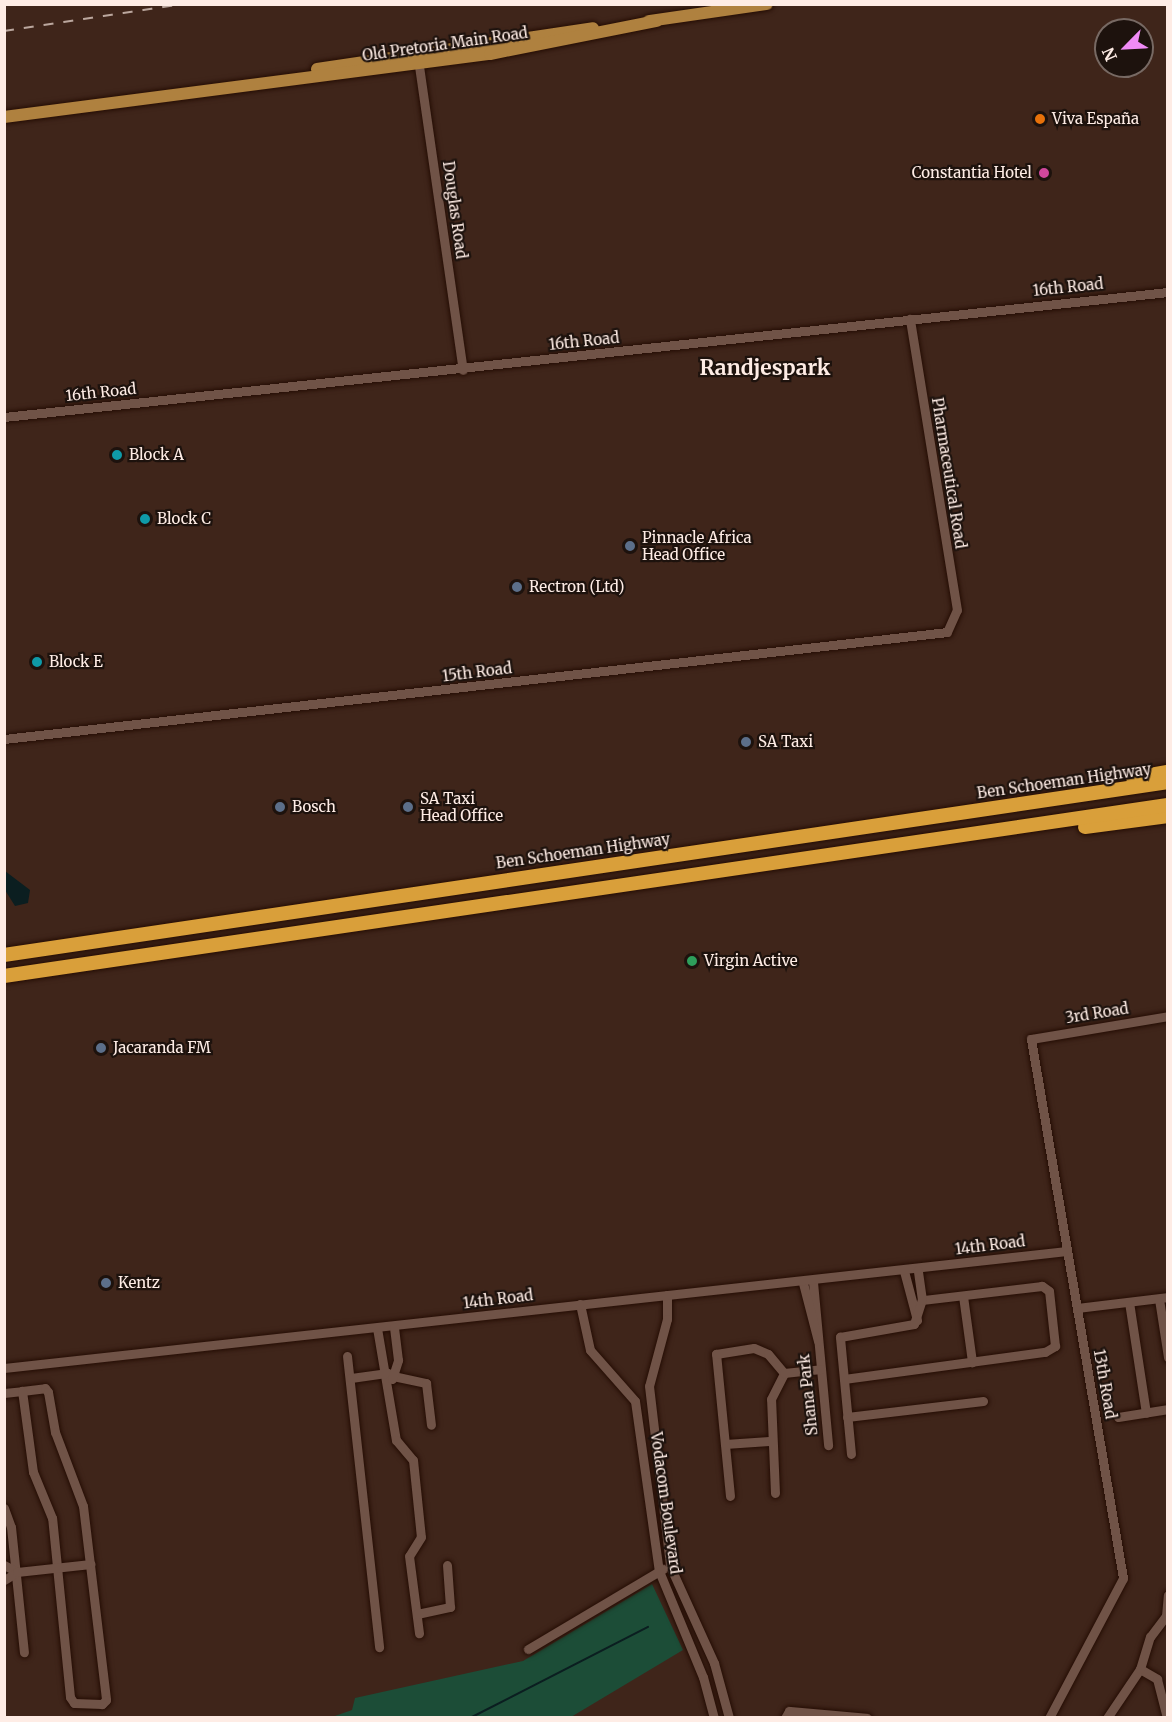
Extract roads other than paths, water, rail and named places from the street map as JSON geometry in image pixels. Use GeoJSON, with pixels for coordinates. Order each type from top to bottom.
{"type":"FeatureCollection","features":[{"type":"Feature","properties":{"kind":"highway"},"geometry":{"type":"LineString","coordinates":[[1014,804],[1059,790],[1167,772]]}},
{"type":"Feature","properties":{"kind":"highway","name":"Ben Schoeman Highway"},"geometry":{"type":"LineString","coordinates":[[4,955],[1167,782]]}},
{"type":"Feature","properties":{"kind":"highway"},"geometry":{"type":"LineString","coordinates":[[4,976],[1167,805]]}},
{"type":"Feature","properties":{"kind":"highway"},"geometry":{"type":"LineString","coordinates":[[908,844],[959,846],[1167,816]]}},
{"type":"Feature","properties":{"kind":"main road","name":"Old Pretoria Main Road"},"geometry":{"type":"LineString","coordinates":[[4,117],[418,59],[767,4]]}},
{"type":"Feature","properties":{"kind":"street","name":"Douglas Road"},"geometry":{"type":"LineString","coordinates":[[418,59],[463,370]]}},
{"type":"Feature","properties":{"kind":"street","name":"16th Road"},"geometry":{"type":"LineString","coordinates":[[4,417],[463,370],[1167,292]]}},
{"type":"Feature","properties":{"kind":"street","name":"Pharmaceutical Road"},"geometry":{"type":"LineString","coordinates":[[910,319],[957,610],[951,629]]}},
{"type":"Feature","properties":{"kind":"street","name":"15th Road"},"geometry":{"type":"LineString","coordinates":[[4,739],[903,639],[951,629]]}},
{"type":"Feature","properties":{"kind":"street","name":"3rd Road"},"geometry":{"type":"LineString","coordinates":[[1031,1039],[1167,1016]]}},
{"type":"Feature","properties":{"kind":"street","name":"13th Road"},"geometry":{"type":"LineString","coordinates":[[1031,1039],[1123,1578],[1049,1718]]}},
{"type":"Feature","properties":{"kind":"street","name":"14th Road"},"geometry":{"type":"LineString","coordinates":[[4,1368],[394,1327],[580,1304],[918,1270],[1067,1251]]}},
{"type":"Feature","properties":{"kind":"street"},"geometry":{"type":"LineString","coordinates":[[851,1454],[840,1337],[911,1326],[917,1320],[922,1300],[918,1270]]}},
{"type":"Feature","properties":{"kind":"street"},"geometry":{"type":"LineString","coordinates":[[904,1271],[917,1320]]}},
{"type":"Feature","properties":{"kind":"street","name":"Shana Park"},"geometry":{"type":"LineString","coordinates":[[808,1282],[818,1341],[828,1445]]}},
{"type":"Feature","properties":{"kind":"street"},"geometry":{"type":"LineString","coordinates":[[844,1379],[1045,1352],[1057,1340],[1049,1291],[1042,1286],[922,1300]]}},
{"type":"Feature","properties":{"kind":"street","name":"Vodacom Boulevard"},"geometry":{"type":"LineString","coordinates":[[667,1295],[666,1319],[649,1386],[669,1566],[714,1663],[729,1718]]}},
{"type":"Feature","properties":{"kind":"street"},"geometry":{"type":"LineString","coordinates":[[963,1296],[972,1362]]}},
{"type":"Feature","properties":{"kind":"street"},"geometry":{"type":"LineString","coordinates":[[1077,1308],[1163,1298],[1167,1357]]}},
{"type":"Feature","properties":{"kind":"street"},"geometry":{"type":"LineString","coordinates":[[1129,1302],[1146,1413]]}},
{"type":"Feature","properties":{"kind":"street","name":"Vodacom Boulevard"},"geometry":{"type":"LineString","coordinates":[[580,1304],[590,1350],[635,1401],[659,1571],[703,1677],[714,1718]]}},
{"type":"Feature","properties":{"kind":"street"},"geometry":{"type":"LineString","coordinates":[[394,1327],[391,1378],[396,1440],[413,1460],[421,1537],[409,1556],[419,1633]]}},
{"type":"Feature","properties":{"kind":"street"},"geometry":{"type":"LineString","coordinates":[[377,1328],[391,1378]]}},
{"type":"Feature","properties":{"kind":"street"},"geometry":{"type":"LineString","coordinates":[[730,1496],[718,1352],[754,1348],[768,1354],[784,1374]]}},
{"type":"Feature","properties":{"kind":"street"},"geometry":{"type":"LineString","coordinates":[[347,1356],[379,1647]]}},
{"type":"Feature","properties":{"kind":"street","name":"14th Road"},"geometry":{"type":"LineString","coordinates":[[4,1374],[82,1361]]}},
{"type":"Feature","properties":{"kind":"street"},"geometry":{"type":"LineString","coordinates":[[784,1374],[821,1369]]}},
{"type":"Feature","properties":{"kind":"street"},"geometry":{"type":"LineString","coordinates":[[775,1493],[769,1441],[771,1400],[784,1374]]}},
{"type":"Feature","properties":{"kind":"street"},"geometry":{"type":"LineString","coordinates":[[351,1378],[391,1378],[426,1383],[431,1425]]}},
{"type":"Feature","properties":{"kind":"street"},"geometry":{"type":"LineString","coordinates":[[4,1393],[22,1391],[48,1390],[55,1432],[82,1506],[91,1564],[106,1700],[102,1704],[71,1701],[52,1518],[33,1472],[22,1391]]}},
{"type":"Feature","properties":{"kind":"street"},"geometry":{"type":"LineString","coordinates":[[848,1417],[983,1401]]}},
{"type":"Feature","properties":{"kind":"street"},"geometry":{"type":"LineString","coordinates":[[1118,1417],[1167,1409]]}},
{"type":"Feature","properties":{"kind":"street"},"geometry":{"type":"LineString","coordinates":[[725,1444],[769,1441]]}},
{"type":"Feature","properties":{"kind":"street"},"geometry":{"type":"LineString","coordinates":[[4,1508],[17,1572],[24,1652]]}},
{"type":"Feature","properties":{"kind":"street"},"geometry":{"type":"LineString","coordinates":[[4,1580],[17,1572],[91,1564]]}},
{"type":"Feature","properties":{"kind":"street"},"geometry":{"type":"LineString","coordinates":[[417,1614],[450,1607],[447,1565]]}},
{"type":"Feature","properties":{"kind":"street"},"geometry":{"type":"LineString","coordinates":[[4,1566],[17,1572]]}},
{"type":"Feature","properties":{"kind":"street"},"geometry":{"type":"LineString","coordinates":[[528,1649],[669,1566]]}},
{"type":"Feature","properties":{"kind":"street"},"geometry":{"type":"LineString","coordinates":[[1107,1718],[1140,1669],[1150,1637],[1165,1628],[1167,1595]]}},
{"type":"Feature","properties":{"kind":"street"},"geometry":{"type":"LineString","coordinates":[[1140,1669],[1157,1679],[1167,1718]]}},
{"type":"Feature","properties":{"kind":"street"},"geometry":{"type":"LineString","coordinates":[[785,1718],[789,1711],[826,1716],[866,1717]]}},
{"type":"Feature","properties":{"kind":"waterway"},"geometry":{"type":"LineString","coordinates":[[470,1718],[648,1627]]}},
{"type":"Feature","properties":{"kind":"railway"},"geometry":{"type":"LineString","coordinates":[[4,31],[183,4]]}},
{"type":"Feature","properties":{"kind":"place","name":"Viva España"},"geometry":{"type":"Point","coordinates":[1040,119]}},
{"type":"Feature","properties":{"kind":"place","name":"Constantia Hotel"},"geometry":{"type":"Point","coordinates":[1044,173]}},
{"type":"Feature","properties":{"kind":"place","name":"Block A"},"geometry":{"type":"Point","coordinates":[117,455]}},
{"type":"Feature","properties":{"kind":"place","name":"Block C"},"geometry":{"type":"Point","coordinates":[145,519]}},
{"type":"Feature","properties":{"kind":"place","name":"Pinnacle Africa Head Office"},"geometry":{"type":"Point","coordinates":[630,546]}},
{"type":"Feature","properties":{"kind":"place","name":"Rectron (Ltd)"},"geometry":{"type":"Point","coordinates":[517,587]}},
{"type":"Feature","properties":{"kind":"place","name":"Block E"},"geometry":{"type":"Point","coordinates":[37,662]}},
{"type":"Feature","properties":{"kind":"place","name":"SA Taxi"},"geometry":{"type":"Point","coordinates":[746,742]}},
{"type":"Feature","properties":{"kind":"place","name":"Bosch"},"geometry":{"type":"Point","coordinates":[280,807]}},
{"type":"Feature","properties":{"kind":"place","name":"SA Taxi Head Office"},"geometry":{"type":"Point","coordinates":[408,807]}},
{"type":"Feature","properties":{"kind":"place","name":"Virgin Active"},"geometry":{"type":"Point","coordinates":[692,961]}},
{"type":"Feature","properties":{"kind":"place","name":"Jacaranda FM"},"geometry":{"type":"Point","coordinates":[101,1048]}},
{"type":"Feature","properties":{"kind":"place","name":"Kentz"},"geometry":{"type":"Point","coordinates":[106,1283]}},
{"type":"Feature","properties":{"kind":"district","name":"Randjespark"},"geometry":{"type":"Point","coordinates":[765,368]}}]}
